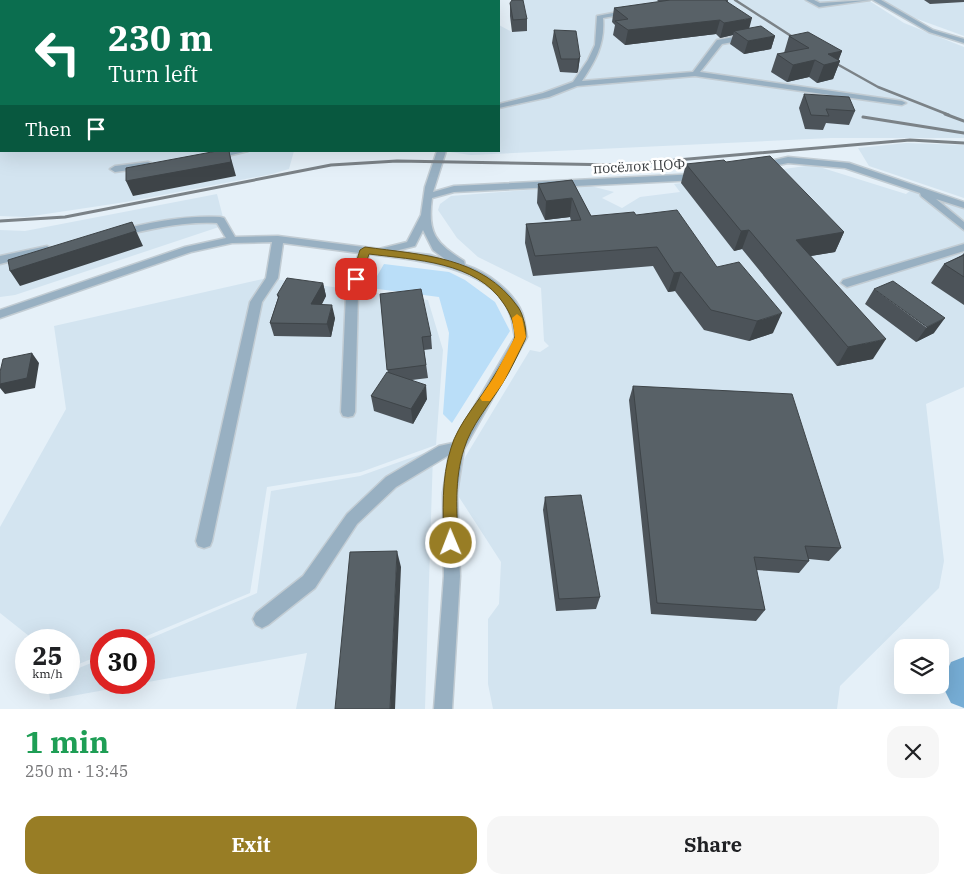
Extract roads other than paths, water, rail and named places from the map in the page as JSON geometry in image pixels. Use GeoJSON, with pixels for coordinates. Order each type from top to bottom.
{"type":"FeatureCollection","features":[{"type":"Feature","properties":{"kind":"street"},"geometry":{"type":"LineString","coordinates":[[809,0],[819,5],[866,0]]}},
{"type":"Feature","properties":{"kind":"street"},"geometry":{"type":"LineString","coordinates":[[876,0],[931,31],[964,41]]}},
{"type":"Feature","properties":{"kind":"street"},"geometry":{"type":"LineString","coordinates":[[576,84],[599,50],[602,34],[599,17],[638,10]]}},
{"type":"Feature","properties":{"kind":"street"},"geometry":{"type":"LineString","coordinates":[[695,74],[720,42],[753,36]]}},
{"type":"Feature","properties":{"kind":"street"},"geometry":{"type":"LineString","coordinates":[[500,106],[546,95],[576,84],[695,74],[902,103]]}},
{"type":"Feature","properties":{"kind":"street"},"geometry":{"type":"LineString","coordinates":[[204,158],[238,152]]}},
{"type":"Feature","properties":{"kind":"street"},"geometry":{"type":"LineString","coordinates":[[370,251],[411,244],[424,218],[430,184],[442,152]]}},
{"type":"Feature","properties":{"kind":"street"},"geometry":{"type":"LineString","coordinates":[[750,168],[788,160],[846,165],[964,205]]}},
{"type":"Feature","properties":{"kind":"street"},"geometry":{"type":"LineString","coordinates":[[115,169],[155,164]]}},
{"type":"Feature","properties":{"kind":"street","name":"посёлок ЦОФ"},"geometry":{"type":"LineString","coordinates":[[429,196],[454,189],[712,175]]}},
{"type":"Feature","properties":{"kind":"street"},"geometry":{"type":"LineString","coordinates":[[918,190],[964,227]]}},
{"type":"Feature","properties":{"kind":"street"},"geometry":{"type":"LineString","coordinates":[[104,236],[186,219],[201,218],[220,220],[232,240]]}},
{"type":"Feature","properties":{"kind":"street"},"geometry":{"type":"LineString","coordinates":[[424,218],[436,248],[468,270],[488,280],[503,294],[516,313],[520,337],[498,380],[479,408],[457,448],[450,493],[452,576],[443,709]]}},
{"type":"Feature","properties":{"kind":"street"},"geometry":{"type":"LineString","coordinates":[[0,314],[189,249],[232,240],[278,239],[430,259],[468,270]]}},
{"type":"Feature","properties":{"kind":"street"},"geometry":{"type":"LineString","coordinates":[[204,540],[256,302],[272,278],[278,239]]}},
{"type":"Feature","properties":{"kind":"street"},"geometry":{"type":"LineString","coordinates":[[0,260],[58,246]]}},
{"type":"Feature","properties":{"kind":"street"},"geometry":{"type":"LineString","coordinates":[[847,284],[964,247]]}},
{"type":"Feature","properties":{"kind":"street"},"geometry":{"type":"LineString","coordinates":[[348,412],[352,294],[370,251]]}},
{"type":"Feature","properties":{"kind":"street"},"geometry":{"type":"LineString","coordinates":[[262,619],[309,582],[352,519],[391,482],[444,450],[457,448]]}},
{"type":"Feature","properties":{"kind":"waterway"},"geometry":{"type":"LineString","coordinates":[[964,675],[959,683],[964,690]]}},
{"type":"Feature","properties":{"kind":"railway"},"geometry":{"type":"LineString","coordinates":[[735,0],[802,43]]}},
{"type":"Feature","properties":{"kind":"railway"},"geometry":{"type":"LineString","coordinates":[[828,59],[878,87],[949,115]]}},
{"type":"Feature","properties":{"kind":"railway"},"geometry":{"type":"LineString","coordinates":[[945,114],[964,121]]}},
{"type":"Feature","properties":{"kind":"railway"},"geometry":{"type":"LineString","coordinates":[[863,117],[964,133]]}},
{"type":"Feature","properties":{"kind":"railway"},"geometry":{"type":"LineString","coordinates":[[0,221],[65,217],[331,165],[397,161],[619,165],[910,140],[964,143]]}}]}
